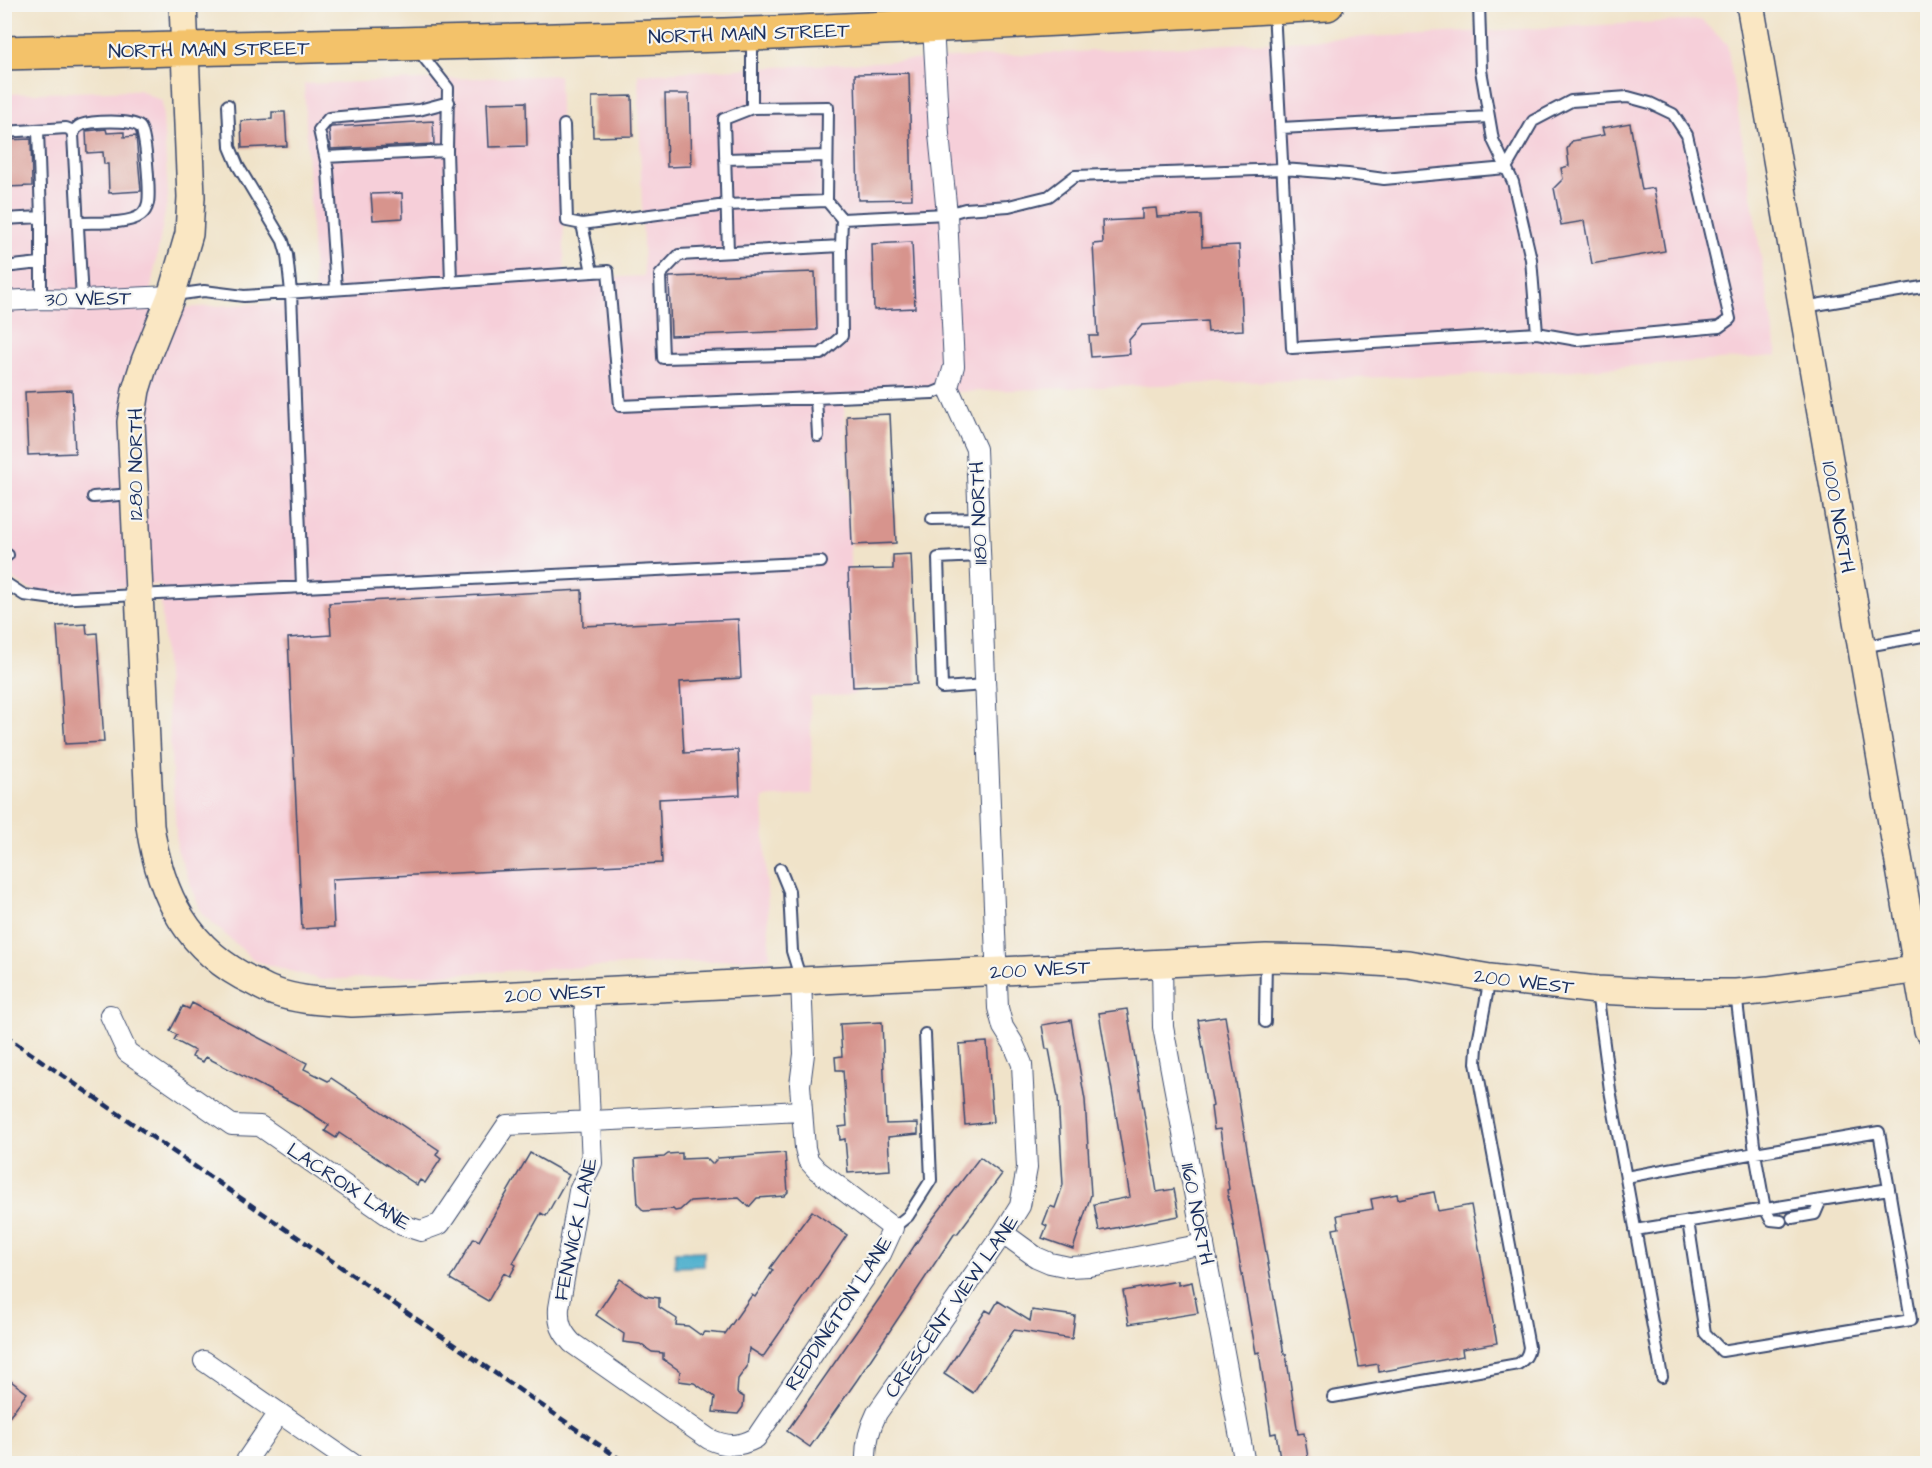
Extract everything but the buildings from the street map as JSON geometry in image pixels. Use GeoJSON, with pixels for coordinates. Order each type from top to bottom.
{"type":"FeatureCollection","features":[{"type":"Feature","properties":{"kind":"highway","name":"NORTH MAIN STREET"},"geometry":{"type":"LineString","coordinates":[[4,53],[459,44],[752,34],[933,15],[1327,4]]}},
{"type":"Feature","properties":{"kind":"street","name":"1280 NORTH"},"geometry":{"type":"LineString","coordinates":[[183,4],[186,48],[189,234],[171,296],[136,390],[131,422],[150,826],[154,855],[165,887],[185,925]]}},
{"type":"Feature","properties":{"kind":"street","name":"1000 NORTH"},"geometry":{"type":"LineString","coordinates":[[1750,4],[1861,647],[1922,969],[1928,1030]]}},
{"type":"Feature","properties":{"kind":"street"},"geometry":{"type":"LineString","coordinates":[[933,15],[939,135],[947,214],[954,366],[948,387]]}},
{"type":"Feature","properties":{"kind":"street","name":"30 WEST"},"geometry":{"type":"LineString","coordinates":[[4,301],[171,296]]}},
{"type":"Feature","properties":{"kind":"street","name":"1180 NORTH"},"geometry":{"type":"LineString","coordinates":[[948,387],[976,449],[998,972]]}},
{"type":"Feature","properties":{"kind":"street","name":"200 WEST"},"geometry":{"type":"LineString","coordinates":[[185,925],[207,952],[237,974],[275,992],[313,1000],[352,1003],[1266,958],[1408,964],[1490,978],[1597,990],[1736,993],[1922,969]]}},
{"type":"Feature","properties":{"kind":"street","name":"1160 NORTH"},"geometry":{"type":"LineString","coordinates":[[1162,963],[1163,1027],[1245,1464]]}},
{"type":"Feature","properties":{"kind":"street","name":"CRESCENT VIEW LANE"},"geometry":{"type":"LineString","coordinates":[[866,1464],[868,1436],[877,1413],[1020,1206],[1027,1168],[1022,1064],[1003,1027],[998,1008],[998,972]]}},
{"type":"Feature","properties":{"kind":"street","name":"REDDINGTON LANE"},"geometry":{"type":"LineString","coordinates":[[732,1447],[756,1438],[881,1254],[893,1228],[817,1170],[808,1160],[800,1085],[804,1054],[801,980]]}},
{"type":"Feature","properties":{"kind":"street","name":"FENWICK LANE"},"geometry":{"type":"LineString","coordinates":[[584,991],[592,1162],[579,1191],[558,1308],[558,1321],[562,1333],[572,1343],[709,1439],[732,1447]]}},
{"type":"Feature","properties":{"kind":"street","name":"LACROIX LANE"},"geometry":{"type":"LineString","coordinates":[[110,1015],[127,1052],[165,1079],[232,1125],[260,1126],[402,1225],[421,1231],[440,1224],[507,1125],[802,1111]]}},
{"type":"Feature","properties":{"kind":"street"},"geometry":{"type":"LineString","coordinates":[[1003,1233],[1036,1257],[1069,1267],[1090,1266],[1204,1244]]}},
{"type":"Feature","properties":{"kind":"street"},"geometry":{"type":"LineString","coordinates":[[204,1361],[352,1464]]}},
{"type":"Feature","properties":{"kind":"street"},"geometry":{"type":"LineString","coordinates":[[244,1464],[279,1413]]}},
{"type":"Feature","properties":{"kind":"lane"},"geometry":{"type":"LineString","coordinates":[[1479,4],[1481,70],[1493,140],[1513,182],[1531,259],[1537,333]]}},
{"type":"Feature","properties":{"kind":"lane"},"geometry":{"type":"LineString","coordinates":[[1274,7],[1292,348],[1537,333],[1577,340],[1719,327],[1730,319],[1687,135],[1672,114],[1628,96],[1571,101],[1533,121],[1506,168]]}},
{"type":"Feature","properties":{"kind":"lane"},"geometry":{"type":"LineString","coordinates":[[752,34],[752,108]]}},
{"type":"Feature","properties":{"kind":"lane"},"geometry":{"type":"LineString","coordinates":[[414,45],[448,88],[447,151],[451,282]]}},
{"type":"Feature","properties":{"kind":"lane"},"geometry":{"type":"LineString","coordinates":[[336,290],[329,180],[320,130],[329,118],[419,110],[448,102]]}},
{"type":"Feature","properties":{"kind":"lane"},"geometry":{"type":"LineString","coordinates":[[228,105],[230,147],[238,166],[283,241],[287,255],[291,292],[302,586]]}},
{"type":"Feature","properties":{"kind":"lane"},"geometry":{"type":"LineString","coordinates":[[728,252],[724,119],[752,108],[828,106],[827,201],[842,219],[842,336],[821,354],[663,358],[660,274],[678,255],[841,246]]}},
{"type":"Feature","properties":{"kind":"lane"},"geometry":{"type":"LineString","coordinates":[[1281,128],[1489,117]]}},
{"type":"Feature","properties":{"kind":"lane"},"geometry":{"type":"LineString","coordinates":[[73,135],[79,126],[85,124],[123,121],[139,126],[145,136],[148,198],[146,210],[131,220],[78,223]]}},
{"type":"Feature","properties":{"kind":"lane"},"geometry":{"type":"LineString","coordinates":[[564,125],[567,221],[582,224],[726,205],[827,201]]}},
{"type":"Feature","properties":{"kind":"lane"},"geometry":{"type":"LineString","coordinates":[[4,132],[66,128],[71,130],[82,300]]}},
{"type":"Feature","properties":{"kind":"lane"},"geometry":{"type":"LineString","coordinates":[[38,130],[41,299]]}},
{"type":"Feature","properties":{"kind":"lane"},"geometry":{"type":"LineString","coordinates":[[326,158],[447,151]]}},
{"type":"Feature","properties":{"kind":"lane"},"geometry":{"type":"LineString","coordinates":[[725,159],[827,156]]}},
{"type":"Feature","properties":{"kind":"lane"},"geometry":{"type":"LineString","coordinates":[[842,219],[947,214],[965,209],[1009,206],[1049,196],[1075,176],[1283,169],[1384,179],[1506,168]]}},
{"type":"Feature","properties":{"kind":"lane"},"geometry":{"type":"LineString","coordinates":[[4,219],[41,217]]}},
{"type":"Feature","properties":{"kind":"lane"},"geometry":{"type":"LineString","coordinates":[[582,224],[592,272]]}},
{"type":"Feature","properties":{"kind":"lane"},"geometry":{"type":"LineString","coordinates":[[4,267],[40,262]]}},
{"type":"Feature","properties":{"kind":"lane"},"geometry":{"type":"LineString","coordinates":[[171,296],[204,291],[244,296],[608,271],[620,406],[933,393],[948,387]]}},
{"type":"Feature","properties":{"kind":"lane"},"geometry":{"type":"LineString","coordinates":[[1802,307],[1928,286]]}},
{"type":"Feature","properties":{"kind":"lane"},"geometry":{"type":"LineString","coordinates":[[816,398],[818,436]]}},
{"type":"Feature","properties":{"kind":"lane"},"geometry":{"type":"LineString","coordinates":[[93,497],[133,494]]}},
{"type":"Feature","properties":{"kind":"lane"},"geometry":{"type":"LineString","coordinates":[[932,519],[979,518]]}},
{"type":"Feature","properties":{"kind":"lane"},"geometry":{"type":"LineString","coordinates":[[980,556],[938,558],[942,688],[986,685]]}},
{"type":"Feature","properties":{"kind":"lane"},"geometry":{"type":"LineString","coordinates":[[4,582],[24,595],[54,599],[820,562]]}},
{"type":"Feature","properties":{"kind":"lane"},"geometry":{"type":"LineString","coordinates":[[1861,647],[1928,635]]}},
{"type":"Feature","properties":{"kind":"lane"},"geometry":{"type":"LineString","coordinates":[[780,869],[789,891],[792,951],[801,980]]}},
{"type":"Feature","properties":{"kind":"lane"},"geometry":{"type":"LineString","coordinates":[[1265,1022],[1266,958]]}},
{"type":"Feature","properties":{"kind":"lane"},"geometry":{"type":"LineString","coordinates":[[1333,1397],[1518,1364],[1528,1355],[1529,1347],[1476,1063],[1490,978]]}},
{"type":"Feature","properties":{"kind":"lane"},"geometry":{"type":"LineString","coordinates":[[1597,990],[1610,1090],[1662,1377]]}},
{"type":"Feature","properties":{"kind":"lane"},"geometry":{"type":"LineString","coordinates":[[1736,993],[1755,1153],[1765,1209],[1771,1220],[1786,1220],[1815,1214],[1821,1200]]}},
{"type":"Feature","properties":{"kind":"lane"},"geometry":{"type":"LineString","coordinates":[[893,1228],[908,1216],[931,1180],[925,1034]]}},
{"type":"Feature","properties":{"kind":"lane"},"geometry":{"type":"LineString","coordinates":[[1626,1177],[1879,1132],[1911,1320],[1722,1351],[1705,1333],[1688,1221]]}},
{"type":"Feature","properties":{"kind":"lane"},"geometry":{"type":"LineString","coordinates":[[1635,1230],[1889,1189]]}},
{"type":"Feature","properties":{"kind":"shaded area"},"geometry":{"type":"Polygon","coordinates":[[[1701,20],[1727,44],[1777,356],[1559,371],[844,396],[855,695],[810,697],[813,794],[763,798],[770,958],[322,980],[255,961],[202,914],[177,849],[160,584],[47,594],[26,588],[5,573],[4,94],[139,90],[162,101],[168,196],[147,310],[315,300],[304,84],[559,75],[565,280],[644,276],[638,74],[1701,20]]]}},
{"type":"Feature","properties":{"kind":"water"},"geometry":{"type":"Polygon","coordinates":[[[704,1251],[704,1266],[675,1267],[675,1252],[704,1251]]]}},
{"type":"Feature","properties":{"kind":"railway"},"geometry":{"type":"LineString","coordinates":[[4,1035],[627,1464]]}}]}
